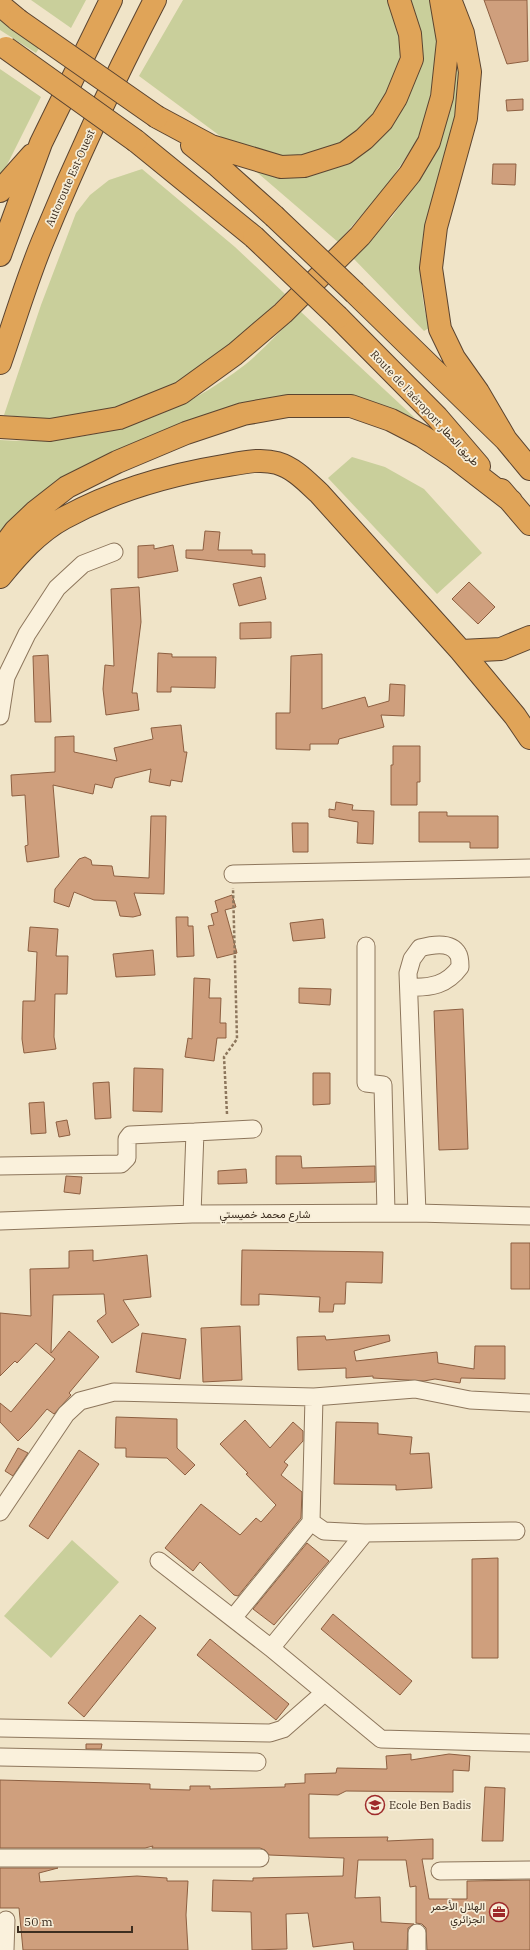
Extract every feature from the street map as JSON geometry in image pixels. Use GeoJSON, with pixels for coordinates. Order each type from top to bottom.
{"type":"FeatureCollection","features":[{"type":"Feature","properties":{"kind":"highway"},"geometry":{"type":"LineString","coordinates":[[0,255],[41,143],[111,0]]}},
{"type":"Feature","properties":{"kind":"highway","name":"Autoroute Est-Ouest"},"geometry":{"type":"LineString","coordinates":[[0,363],[42,244],[80,153],[123,60],[155,0]]}},
{"type":"Feature","properties":{"kind":"highway"},"geometry":{"type":"LineString","coordinates":[[123,60],[170,0]]}},
{"type":"Feature","properties":{"kind":"highway"},"geometry":{"type":"LineString","coordinates":[[157,117],[211,146],[281,167],[304,166],[345,154],[364,139],[382,121],[396,98],[412,59],[410,34],[398,0]]}},
{"type":"Feature","properties":{"kind":"highway"},"geometry":{"type":"LineString","coordinates":[[0,427],[50,430],[119,418],[181,393],[235,354],[283,313],[360,236],[410,174],[429,142],[442,98],[448,41],[441,0]]}},
{"type":"Feature","properties":{"kind":"highway"},"geometry":{"type":"LineString","coordinates":[[450,0],[463,32],[470,72],[466,118],[436,228],[431,268],[440,329],[454,358],[478,392],[510,446]]}},
{"type":"Feature","properties":{"kind":"highway"},"geometry":{"type":"LineString","coordinates":[[0,4],[9,14],[157,117],[218,166],[274,216],[355,293],[510,446],[530,469]]}},
{"type":"Feature","properties":{"kind":"highway","name":"Route de l'aéroport طريق المطار"},"geometry":{"type":"LineString","coordinates":[[2,46],[136,141],[254,237],[338,317],[437,417],[511,501]]}},
{"type":"Feature","properties":{"kind":"highway"},"geometry":{"type":"LineString","coordinates":[[0,191],[41,143]]}},
{"type":"Feature","properties":{"kind":"highway"},"geometry":{"type":"LineString","coordinates":[[0,551],[15,531],[35,512],[67,487],[117,462],[186,433],[243,414],[288,406],[351,406],[391,420],[422,436],[454,458],[511,501],[530,524]]}},
{"type":"Feature","properties":{"kind":"highway"},"geometry":{"type":"LineString","coordinates":[[0,577],[24,548],[63,518],[133,487],[199,470],[250,461],[277,463],[298,474],[319,493],[461,651],[516,716],[530,738]]}},
{"type":"Feature","properties":{"kind":"highway"},"geometry":{"type":"LineString","coordinates":[[461,651],[502,649],[530,637]]}},
{"type":"Feature","properties":{"kind":"street"},"geometry":{"type":"LineString","coordinates":[[0,716],[6,677],[27,634],[57,588],[83,564],[114,552]]}},
{"type":"Feature","properties":{"kind":"street"},"geometry":{"type":"LineString","coordinates":[[233,874],[530,868]]}},
{"type":"Feature","properties":{"kind":"street"},"geometry":{"type":"LineString","coordinates":[[366,946],[366,1083],[383,1085],[386,1213]]}},
{"type":"Feature","properties":{"kind":"street"},"geometry":{"type":"LineString","coordinates":[[409,987],[417,1213]]}},
{"type":"Feature","properties":{"kind":"street"},"geometry":{"type":"LineString","coordinates":[[0,1166],[121,1164],[127,1158],[127,1139],[130,1135],[253,1129]]}},
{"type":"Feature","properties":{"kind":"street"},"geometry":{"type":"LineString","coordinates":[[192,1214],[195,1132]]}},
{"type":"Feature","properties":{"kind":"street","name":"شارع محمد خميستي"},"geometry":{"type":"LineString","coordinates":[[0,1221],[192,1214],[417,1213],[530,1216]]}},
{"type":"Feature","properties":{"kind":"street"},"geometry":{"type":"LineString","coordinates":[[0,1512],[66,1414],[80,1401],[114,1392],[314,1397],[416,1389],[470,1400],[530,1403]]}},
{"type":"Feature","properties":{"kind":"street"},"geometry":{"type":"LineString","coordinates":[[232,1618],[312,1522],[314,1397]]}},
{"type":"Feature","properties":{"kind":"street"},"geometry":{"type":"LineString","coordinates":[[312,1522],[324,1531],[365,1533],[516,1531]]}},
{"type":"Feature","properties":{"kind":"street"},"geometry":{"type":"LineString","coordinates":[[271,1648],[365,1533]]}},
{"type":"Feature","properties":{"kind":"street"},"geometry":{"type":"LineString","coordinates":[[159,1561],[271,1648],[381,1739],[530,1743]]}},
{"type":"Feature","properties":{"kind":"street"},"geometry":{"type":"LineString","coordinates":[[0,1728],[270,1733],[283,1729],[324,1693]]}},
{"type":"Feature","properties":{"kind":"street"},"geometry":{"type":"LineString","coordinates":[[0,1757],[257,1762]]}},
{"type":"Feature","properties":{"kind":"street"},"geometry":{"type":"LineString","coordinates":[[0,1858],[260,1858]]}},
{"type":"Feature","properties":{"kind":"street"},"geometry":{"type":"LineString","coordinates":[[440,1871],[530,1870]]}},
{"type":"Feature","properties":{"kind":"street"},"geometry":{"type":"LineString","coordinates":[[5,1950],[6,1920]]}},
{"type":"Feature","properties":{"kind":"path"},"geometry":{"type":"LineString","coordinates":[[228,1116],[224,1057],[237,1039],[233,874]]}},
{"type":"Feature","properties":{"kind":"green space"},"geometry":{"type":"Polygon","coordinates":[[[31,0],[86,0],[71,28],[31,0]]]}},
{"type":"Feature","properties":{"kind":"green space"},"geometry":{"type":"Polygon","coordinates":[[[183,0],[391,0],[399,29],[400,55],[398,71],[369,125],[325,154],[276,160],[231,144],[139,76],[183,0]]]}},
{"type":"Feature","properties":{"kind":"green space"},"geometry":{"type":"Polygon","coordinates":[[[410,0],[432,0],[439,38],[431,92],[424,123],[416,142],[386,187],[338,242],[252,168],[353,159],[419,37],[415,14],[410,0]]]}},
{"type":"Feature","properties":{"kind":"green space"},"geometry":{"type":"Polygon","coordinates":[[[0,17],[41,45],[36,53],[0,30],[0,17]]]}},
{"type":"Feature","properties":{"kind":"green space"},"geometry":{"type":"Polygon","coordinates":[[[458,60],[461,91],[458,110],[454,130],[431,205],[422,244],[420,265],[421,286],[429,328],[424,331],[352,257],[392,217],[411,189],[453,94],[458,60]]]}},
{"type":"Feature","properties":{"kind":"green space"},"geometry":{"type":"Polygon","coordinates":[[[0,69],[41,97],[0,179],[0,69]]]}},
{"type":"Feature","properties":{"kind":"green space"},"geometry":{"type":"Polygon","coordinates":[[[142,169],[235,247],[285,294],[245,334],[172,386],[132,405],[71,418],[46,419],[4,415],[41,305],[76,213],[90,195],[109,180],[142,169]]]}},
{"type":"Feature","properties":{"kind":"green space"},"geometry":{"type":"Polygon","coordinates":[[[300,311],[415,418],[384,407],[198,422],[0,534],[0,440],[33,441],[66,439],[130,425],[160,414],[190,400],[218,384],[246,364],[300,311]]]}},
{"type":"Feature","properties":{"kind":"green space"},"geometry":{"type":"Polygon","coordinates":[[[352,457],[385,467],[424,489],[482,553],[437,594],[328,478],[352,457]]]}},
{"type":"Feature","properties":{"kind":"green space"},"geometry":{"type":"Polygon","coordinates":[[[72,1540],[119,1582],[51,1658],[4,1616],[72,1540]]]}},
{"type":"Feature","properties":{"kind":"building"},"geometry":{"type":"Polygon","coordinates":[[[484,0],[527,0],[528,61],[507,64],[484,0]]]}},
{"type":"Feature","properties":{"kind":"building"},"geometry":{"type":"Polygon","coordinates":[[[523,99],[523,110],[507,111],[506,100],[523,99]]]}},
{"type":"Feature","properties":{"kind":"building"},"geometry":{"type":"Polygon","coordinates":[[[493,164],[516,164],[515,185],[492,184],[493,164]]]}},
{"type":"Feature","properties":{"kind":"building"},"geometry":{"type":"Polygon","coordinates":[[[205,531],[220,532],[218,550],[252,550],[252,554],[265,554],[265,567],[186,558],[186,550],[203,550],[205,531]]]}},
{"type":"Feature","properties":{"kind":"building"},"geometry":{"type":"Polygon","coordinates":[[[154,545],[154,549],[173,545],[178,571],[138,578],[138,546],[154,545]]]}},
{"type":"Feature","properties":{"kind":"building"},"geometry":{"type":"Polygon","coordinates":[[[261,577],[266,599],[239,606],[233,584],[261,577]]]}},
{"type":"Feature","properties":{"kind":"building"},"geometry":{"type":"Polygon","coordinates":[[[469,582],[495,607],[478,624],[452,599],[469,582]]]}},
{"type":"Feature","properties":{"kind":"building"},"geometry":{"type":"Polygon","coordinates":[[[139,587],[141,622],[132,693],[137,693],[139,710],[106,715],[103,689],[105,665],[114,666],[111,589],[139,587]]]}},
{"type":"Feature","properties":{"kind":"building"},"geometry":{"type":"Polygon","coordinates":[[[271,622],[271,638],[240,639],[240,623],[271,622]]]}},
{"type":"Feature","properties":{"kind":"building"},"geometry":{"type":"Polygon","coordinates":[[[158,653],[172,654],[172,657],[216,657],[215,688],[171,687],[171,692],[157,692],[158,653]]]}},
{"type":"Feature","properties":{"kind":"building"},"geometry":{"type":"Polygon","coordinates":[[[322,654],[322,709],[365,697],[368,707],[389,701],[390,684],[405,685],[404,716],[381,715],[384,727],[339,739],[338,744],[310,744],[310,750],[276,749],[276,713],[290,713],[291,656],[322,654]]]}},
{"type":"Feature","properties":{"kind":"building"},"geometry":{"type":"Polygon","coordinates":[[[48,655],[51,722],[35,722],[33,656],[48,655]]]}},
{"type":"Feature","properties":{"kind":"building"},"geometry":{"type":"Polygon","coordinates":[[[181,725],[184,752],[187,752],[182,782],[171,780],[170,786],[149,782],[151,769],[115,778],[112,788],[95,784],[93,794],[53,785],[59,857],[27,862],[25,846],[28,845],[25,795],[12,796],[11,775],[55,772],[55,737],[74,736],[74,752],[117,761],[114,748],[153,739],[151,728],[181,725]]]}},
{"type":"Feature","properties":{"kind":"building"},"geometry":{"type":"Polygon","coordinates":[[[393,746],[420,746],[420,782],[417,782],[417,805],[391,805],[391,765],[393,765],[393,746]]]}},
{"type":"Feature","properties":{"kind":"building"},"geometry":{"type":"Polygon","coordinates":[[[336,802],[353,805],[352,810],[374,811],[373,844],[357,843],[358,822],[329,817],[329,809],[335,810],[336,802]]]}},
{"type":"Feature","properties":{"kind":"building"},"geometry":{"type":"Polygon","coordinates":[[[419,812],[447,812],[447,816],[498,816],[498,848],[470,848],[470,842],[419,842],[419,812]]]}},
{"type":"Feature","properties":{"kind":"building"},"geometry":{"type":"Polygon","coordinates":[[[151,816],[166,816],[164,894],[134,893],[141,915],[133,917],[120,916],[116,901],[94,900],[74,892],[69,907],[54,902],[55,889],[79,859],[85,857],[91,860],[92,865],[112,866],[114,876],[149,878],[151,816]]]}},
{"type":"Feature","properties":{"kind":"building"},"geometry":{"type":"Polygon","coordinates":[[[292,823],[308,823],[308,852],[293,852],[292,823]]]}},
{"type":"Feature","properties":{"kind":"building"},"geometry":{"type":"Polygon","coordinates":[[[232,895],[236,907],[225,910],[237,953],[217,958],[208,926],[214,925],[211,914],[218,912],[215,901],[232,895]]]}},
{"type":"Feature","properties":{"kind":"building"},"geometry":{"type":"Polygon","coordinates":[[[176,917],[188,917],[188,926],[193,926],[194,956],[177,957],[176,917]]]}},
{"type":"Feature","properties":{"kind":"building"},"geometry":{"type":"Polygon","coordinates":[[[323,919],[325,938],[293,941],[290,923],[323,919]]]}},
{"type":"Feature","properties":{"kind":"building"},"geometry":{"type":"Polygon","coordinates":[[[30,927],[58,929],[56,956],[68,956],[67,994],[55,994],[54,1037],[56,1049],[24,1053],[22,1039],[23,1001],[35,1001],[37,952],[28,951],[30,927]]]}},
{"type":"Feature","properties":{"kind":"building"},"geometry":{"type":"Polygon","coordinates":[[[153,950],[155,975],[116,977],[113,954],[153,950]]]}},
{"type":"Feature","properties":{"kind":"building"},"geometry":{"type":"Polygon","coordinates":[[[194,978],[210,979],[209,998],[221,998],[220,1023],[226,1023],[226,1038],[217,1038],[214,1061],[185,1057],[188,1038],[192,1039],[194,978]]]}},
{"type":"Feature","properties":{"kind":"building"},"geometry":{"type":"Polygon","coordinates":[[[299,988],[331,989],[330,1005],[299,1003],[299,988]]]}},
{"type":"Feature","properties":{"kind":"building"},"geometry":{"type":"Polygon","coordinates":[[[463,1009],[468,1149],[439,1150],[434,1011],[463,1009]]]}},
{"type":"Feature","properties":{"kind":"building"},"geometry":{"type":"Polygon","coordinates":[[[134,1068],[163,1069],[162,1112],[133,1111],[134,1068]]]}},
{"type":"Feature","properties":{"kind":"building"},"geometry":{"type":"Polygon","coordinates":[[[313,1073],[330,1073],[330,1104],[313,1105],[313,1073]]]}},
{"type":"Feature","properties":{"kind":"building"},"geometry":{"type":"Polygon","coordinates":[[[109,1082],[111,1118],[95,1119],[93,1083],[109,1082]]]}},
{"type":"Feature","properties":{"kind":"building"},"geometry":{"type":"Polygon","coordinates":[[[44,1102],[46,1133],[31,1134],[29,1103],[44,1102]]]}},
{"type":"Feature","properties":{"kind":"building"},"geometry":{"type":"Polygon","coordinates":[[[67,1120],[70,1135],[59,1137],[56,1122],[67,1120]]]}},
{"type":"Feature","properties":{"kind":"building"},"geometry":{"type":"Polygon","coordinates":[[[276,1156],[301,1156],[302,1168],[375,1166],[375,1182],[276,1184],[276,1156]]]}},
{"type":"Feature","properties":{"kind":"building"},"geometry":{"type":"Polygon","coordinates":[[[246,1169],[247,1183],[218,1184],[218,1171],[246,1169]]]}},
{"type":"Feature","properties":{"kind":"building"},"geometry":{"type":"Polygon","coordinates":[[[66,1176],[82,1177],[80,1194],[64,1192],[66,1176]]]}},
{"type":"Feature","properties":{"kind":"building"},"geometry":{"type":"Polygon","coordinates":[[[511,1243],[530,1243],[530,1289],[511,1289],[511,1243]]]}},
{"type":"Feature","properties":{"kind":"building"},"geometry":{"type":"Polygon","coordinates":[[[93,1250],[93,1261],[147,1255],[151,1297],[123,1300],[139,1325],[112,1343],[97,1321],[106,1314],[104,1294],[53,1295],[51,1353],[69,1331],[99,1357],[69,1393],[71,1395],[54,1414],[47,1409],[18,1441],[0,1422],[0,1403],[11,1412],[55,1359],[36,1343],[17,1363],[15,1361],[0,1376],[0,1313],[31,1316],[30,1269],[69,1268],[69,1251],[93,1250]]]}},
{"type":"Feature","properties":{"kind":"building"},"geometry":{"type":"Polygon","coordinates":[[[242,1250],[383,1252],[382,1283],[346,1282],[345,1304],[334,1304],[333,1312],[319,1312],[320,1297],[259,1294],[259,1305],[241,1305],[242,1250]]]}},
{"type":"Feature","properties":{"kind":"building"},"geometry":{"type":"Polygon","coordinates":[[[240,1326],[242,1380],[203,1382],[201,1328],[240,1326]]]}},
{"type":"Feature","properties":{"kind":"building"},"geometry":{"type":"Polygon","coordinates":[[[142,1333],[186,1339],[180,1379],[136,1372],[142,1333]]]}},
{"type":"Feature","properties":{"kind":"building"},"geometry":{"type":"Polygon","coordinates":[[[389,1335],[390,1341],[354,1351],[356,1361],[437,1352],[438,1363],[474,1369],[475,1346],[505,1346],[505,1379],[461,1378],[460,1383],[435,1379],[424,1381],[373,1378],[373,1376],[346,1378],[346,1368],[298,1370],[297,1337],[325,1336],[326,1340],[389,1335]]]}},
{"type":"Feature","properties":{"kind":"building"},"geometry":{"type":"Polygon","coordinates":[[[116,1417],[177,1419],[177,1448],[195,1465],[185,1475],[167,1458],[126,1457],[126,1448],[115,1448],[116,1417]]]}},
{"type":"Feature","properties":{"kind":"building"},"geometry":{"type":"Polygon","coordinates":[[[245,1420],[270,1448],[293,1422],[303,1431],[303,1441],[284,1462],[288,1465],[281,1475],[302,1492],[301,1518],[238,1596],[234,1595],[200,1562],[193,1571],[165,1548],[201,1504],[240,1535],[256,1518],[261,1522],[276,1505],[220,1444],[245,1420]]]}},
{"type":"Feature","properties":{"kind":"building"},"geometry":{"type":"Polygon","coordinates":[[[336,1422],[378,1423],[378,1434],[412,1437],[410,1454],[429,1453],[432,1488],[396,1490],[396,1485],[334,1484],[336,1422]]]}},
{"type":"Feature","properties":{"kind":"building"},"geometry":{"type":"Polygon","coordinates":[[[18,1448],[28,1453],[13,1476],[5,1471],[18,1448]]]}},
{"type":"Feature","properties":{"kind":"building"},"geometry":{"type":"Polygon","coordinates":[[[79,1450],[99,1464],[48,1539],[29,1526],[79,1450]]]}},
{"type":"Feature","properties":{"kind":"building"},"geometry":{"type":"Polygon","coordinates":[[[307,1543],[329,1561],[274,1625],[253,1609],[307,1543]]]}},
{"type":"Feature","properties":{"kind":"building"},"geometry":{"type":"Polygon","coordinates":[[[498,1558],[498,1658],[472,1658],[472,1559],[498,1558]]]}},
{"type":"Feature","properties":{"kind":"building"},"geometry":{"type":"Polygon","coordinates":[[[333,1614],[412,1681],[400,1695],[321,1629],[333,1614]]]}},
{"type":"Feature","properties":{"kind":"building"},"geometry":{"type":"Polygon","coordinates":[[[140,1615],[156,1628],[84,1717],[68,1703],[140,1615]]]}},
{"type":"Feature","properties":{"kind":"building"},"geometry":{"type":"Polygon","coordinates":[[[210,1639],[289,1704],[276,1720],[197,1655],[210,1639]]]}},
{"type":"Feature","properties":{"kind":"building"},"geometry":{"type":"Polygon","coordinates":[[[86,1744],[102,1744],[101,1749],[86,1749],[86,1744]]]}},
{"type":"Feature","properties":{"kind":"building"},"geometry":{"type":"Polygon","coordinates":[[[411,1754],[411,1760],[449,1754],[470,1756],[469,1771],[453,1770],[453,1792],[346,1791],[338,1795],[309,1794],[309,1838],[388,1837],[387,1841],[433,1839],[433,1859],[422,1859],[429,1899],[467,1899],[467,1881],[530,1880],[530,1950],[427,1950],[426,1928],[422,1924],[416,1923],[416,1886],[410,1887],[406,1860],[358,1860],[355,1898],[380,1897],[381,1922],[414,1924],[408,1928],[407,1950],[354,1950],[353,1942],[313,1947],[308,1913],[286,1914],[287,1949],[252,1950],[251,1912],[212,1911],[213,1880],[253,1881],[253,1878],[343,1876],[344,1858],[269,1855],[265,1850],[260,1848],[152,1848],[153,1846],[145,1848],[0,1848],[0,1780],[150,1784],[150,1789],[190,1790],[190,1786],[210,1786],[210,1789],[285,1787],[285,1784],[305,1783],[305,1774],[336,1773],[337,1768],[387,1769],[386,1756],[411,1754]]]}},
{"type":"Feature","properties":{"kind":"building"},"geometry":{"type":"Polygon","coordinates":[[[485,1787],[505,1788],[503,1841],[482,1841],[485,1787]]]}},
{"type":"Feature","properties":{"kind":"building"},"geometry":{"type":"Polygon","coordinates":[[[0,1868],[58,1868],[39,1873],[40,1882],[137,1876],[167,1878],[167,1881],[188,1881],[186,1915],[188,1950],[23,1950],[19,1908],[0,1908],[0,1868]]]}},
{"type":"Feature","properties":{"kind":"place","name":"Ecole Ben Badis"},"geometry":{"type":"Point","coordinates":[375,1805]}},
{"type":"Feature","properties":{"kind":"place","name":"الهلال الأحمر الجزائري"},"geometry":{"type":"Point","coordinates":[499,1912]}}]}
